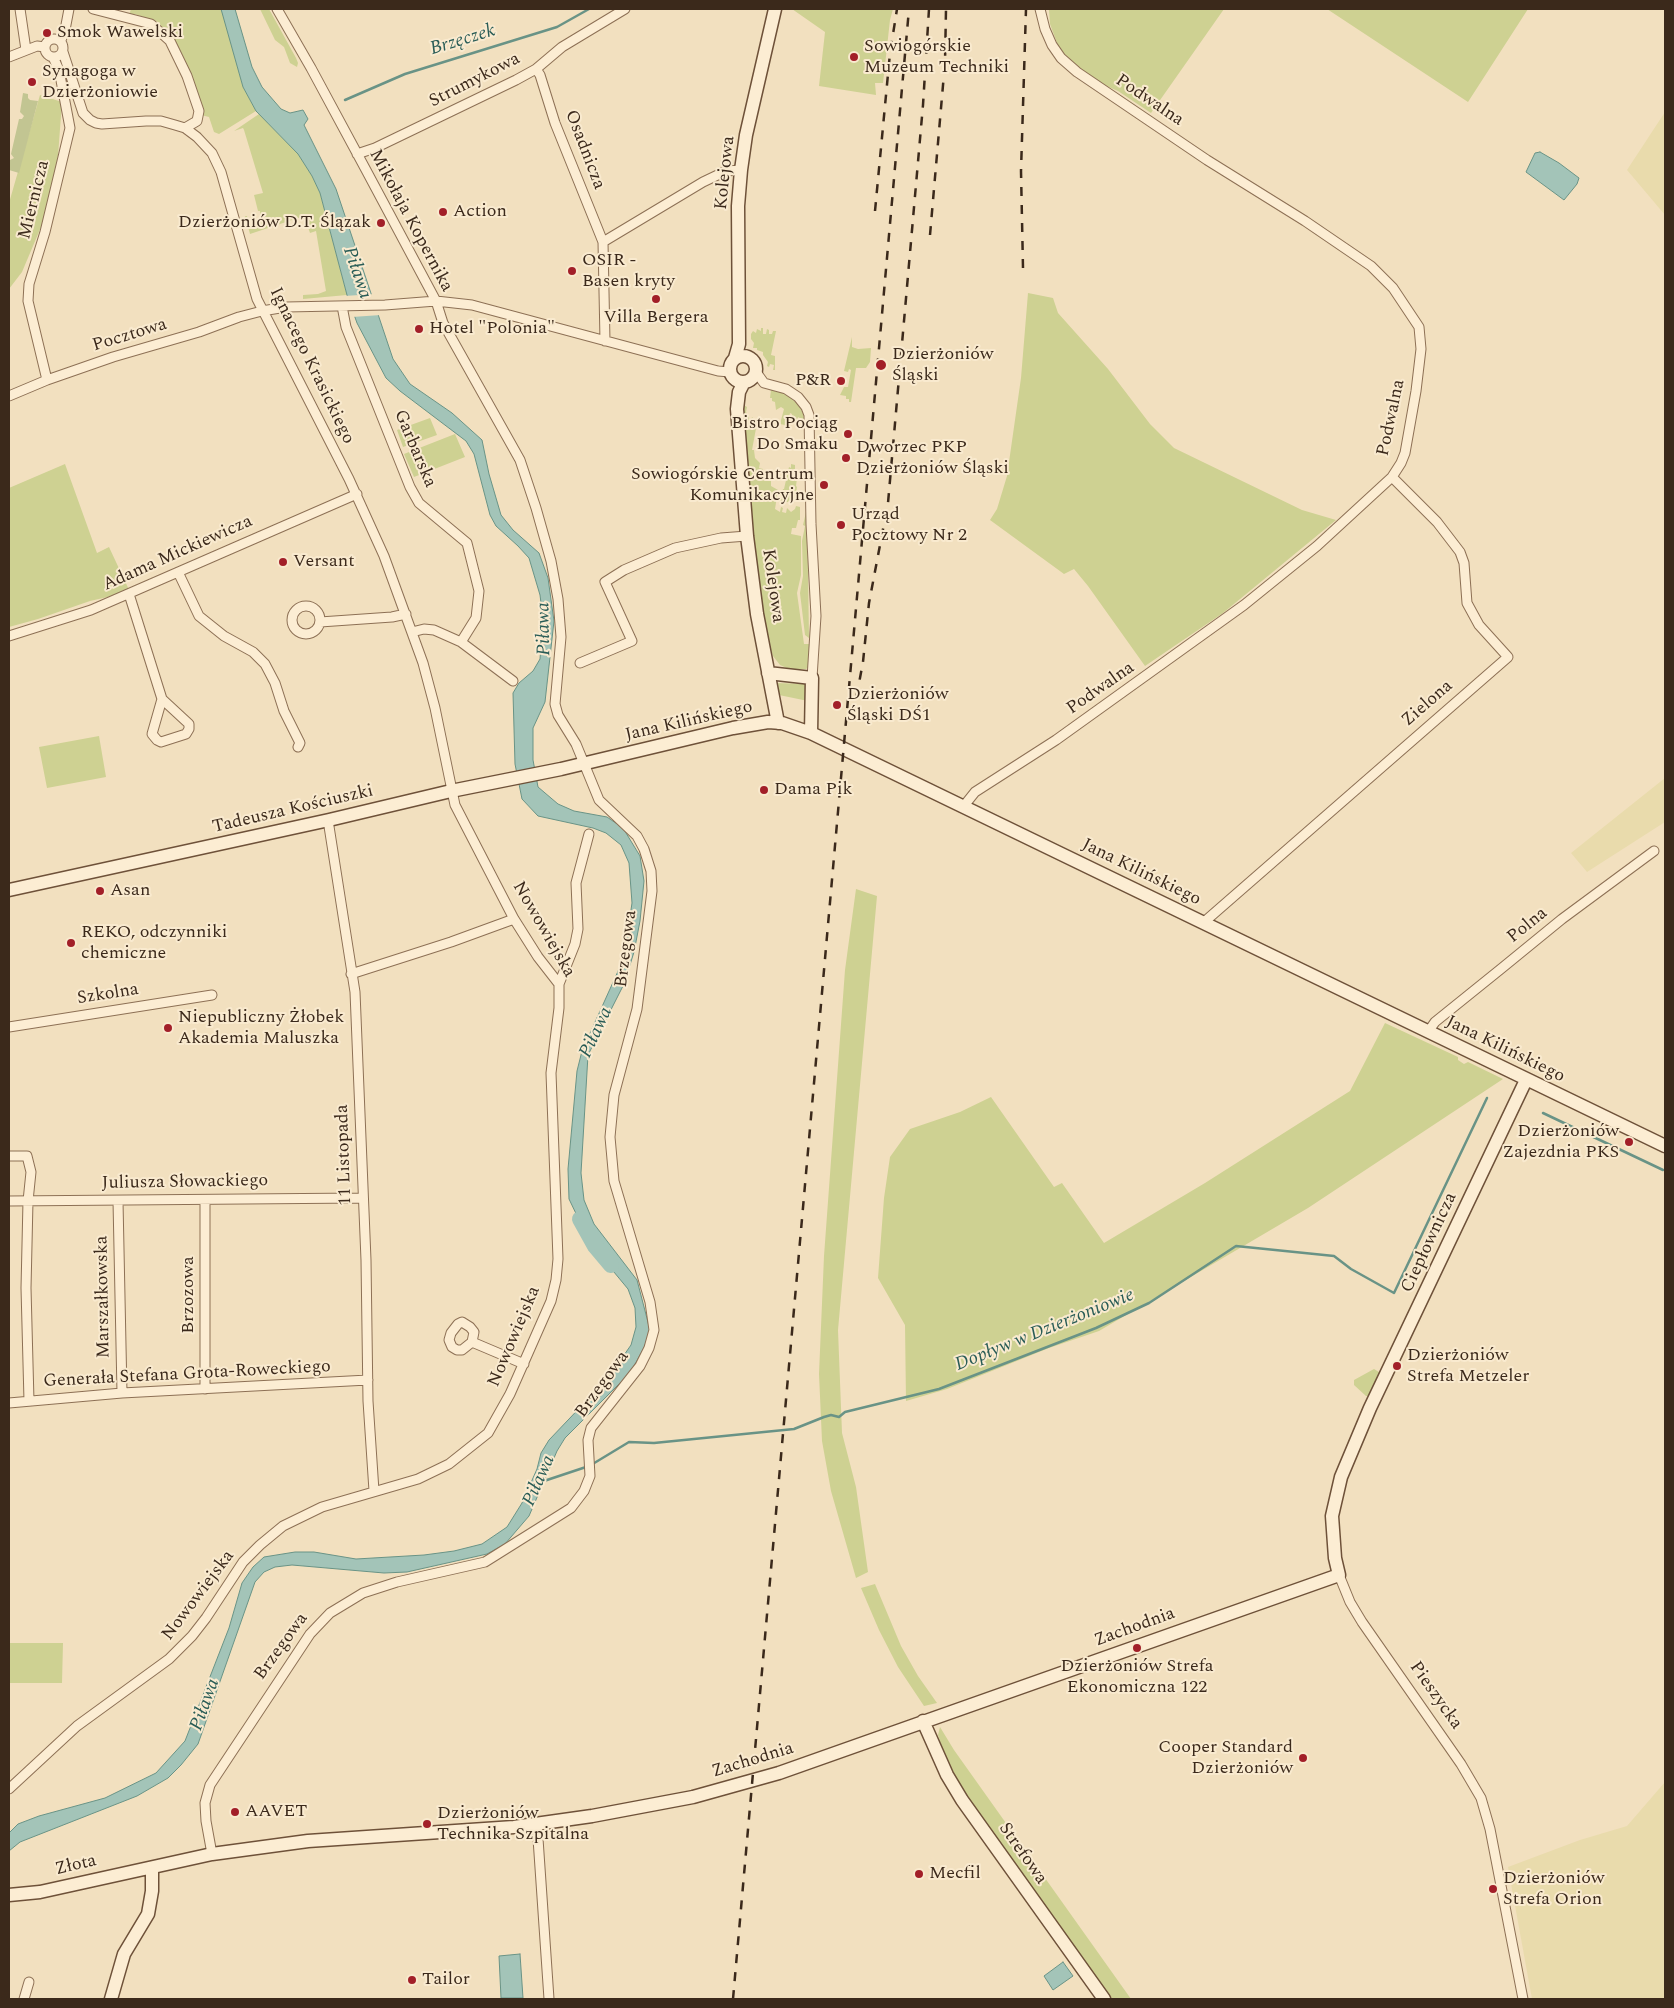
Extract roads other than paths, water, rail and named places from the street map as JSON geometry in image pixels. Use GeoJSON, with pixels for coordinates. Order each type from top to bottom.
{"type":"FeatureCollection","features":[{"type":"Feature","properties":{"kind":"street"},"geometry":{"type":"LineString","coordinates":[[20,9],[26,50]]}},
{"type":"Feature","properties":{"kind":"street"},"geometry":{"type":"LineString","coordinates":[[61,40],[56,38],[50,39],[45,47],[46,53],[53,57],[60,56],[63,52],[61,40],[65,30],[68,9]]}},
{"type":"Feature","properties":{"kind":"street"},"geometry":{"type":"LineString","coordinates":[[93,9],[150,24],[170,41],[187,76],[199,111],[197,121],[185,128]]}},
{"type":"Feature","properties":{"kind":"street","name":"Mikołaja Kopernika"},"geometry":{"type":"LineString","coordinates":[[277,9],[312,68],[436,301],[443,323],[520,460],[533,495],[551,561],[558,599],[561,637],[555,704],[560,721],[576,744],[584,764]]}},
{"type":"Feature","properties":{"kind":"street","name":"Strumykowa"},"geometry":{"type":"LineString","coordinates":[[357,154],[375,148],[444,116],[516,80],[536,69],[562,46],[625,9]]}},
{"type":"Feature","properties":{"kind":"street","name":"Kolejowa"},"geometry":{"type":"LineString","coordinates":[[739,353],[738,206],[741,170],[746,135],[775,9]]}},
{"type":"Feature","properties":{"kind":"street","name":"Podwalna"},"geometry":{"type":"LineString","coordinates":[[963,807],[975,792],[1056,740],[1244,605],[1317,546],[1392,477],[1405,453],[1421,349],[1419,327],[1393,288],[1371,266],[1312,226],[1207,160],[1077,72],[1062,58],[1052,44],[1044,29],[1040,9]]}},
{"type":"Feature","properties":{"kind":"street"},"geometry":{"type":"LineString","coordinates":[[9,57],[36,46],[45,47]]}},
{"type":"Feature","properties":{"kind":"street","name":"Ignacego Krasickiego"},"geometry":{"type":"LineString","coordinates":[[63,52],[83,113],[96,124],[161,121],[185,128],[207,146],[216,161],[262,311],[357,494],[384,556],[406,614]]}},
{"type":"Feature","properties":{"kind":"street","name":"Miernicza"},"geometry":{"type":"LineString","coordinates":[[47,380],[28,301],[29,284],[45,232],[70,128],[59,70],[53,57]]}},
{"type":"Feature","properties":{"kind":"street","name":"Osadnicza"},"geometry":{"type":"LineString","coordinates":[[536,69],[540,75],[556,123],[603,242],[605,341]]}},
{"type":"Feature","properties":{"kind":"street"},"geometry":{"type":"LineString","coordinates":[[603,242],[703,182],[726,171],[741,170]]}},
{"type":"Feature","properties":{"kind":"street","name":"Pocztowa"},"geometry":{"type":"LineString","coordinates":[[9,396],[47,380],[113,357],[262,311],[286,307],[385,305],[436,301],[472,305],[718,371],[737,382]]}},
{"type":"Feature","properties":{"kind":"street","name":"Garbarska"},"geometry":{"type":"LineString","coordinates":[[344,306],[346,327],[418,503],[466,542],[479,591],[476,618],[461,642]]}},
{"type":"Feature","properties":{"kind":"street"},"geometry":{"type":"LineString","coordinates":[[756,372],[752,379],[737,382],[730,364],[739,353],[754,360],[756,372],[764,383],[786,389],[798,396],[809,415],[811,524],[816,616],[811,733]]}},
{"type":"Feature","properties":{"kind":"street","name":"Kolejowa"},"geometry":{"type":"LineString","coordinates":[[737,382],[747,536],[753,588],[778,723]]}},
{"type":"Feature","properties":{"kind":"street","name":"Zielona"},"geometry":{"type":"LineString","coordinates":[[1203,923],[1508,657],[1479,625],[1467,603],[1464,563],[1460,552],[1437,522],[1392,477]]}},
{"type":"Feature","properties":{"kind":"street","name":"Adama Mickiewicza"},"geometry":{"type":"LineString","coordinates":[[9,636],[91,610],[357,494]]}},
{"type":"Feature","properties":{"kind":"street"},"geometry":{"type":"LineString","coordinates":[[580,663],[632,641],[606,582],[624,570],[674,548],[721,538],[747,536]]}},
{"type":"Feature","properties":{"kind":"street"},"geometry":{"type":"LineString","coordinates":[[178,572],[199,616],[224,636],[253,652],[265,664],[275,683],[284,711],[300,743],[298,747]]}},
{"type":"Feature","properties":{"kind":"street"},"geometry":{"type":"LineString","coordinates":[[129,594],[162,699],[189,724],[189,730],[186,734],[161,742],[152,734],[162,699]]}},
{"type":"Feature","properties":{"kind":"street"},"geometry":{"type":"LineString","coordinates":[[320,622],[392,617],[406,614]]}},
{"type":"Feature","properties":{"kind":"street","name":"Nowowiejska"},"geometry":{"type":"LineString","coordinates":[[9,1790],[77,1726],[142,1680],[181,1648],[206,1618],[244,1562],[260,1545],[283,1526],[322,1507],[418,1479],[449,1464],[488,1433],[494,1425],[524,1364],[551,1301],[558,1259],[551,1073],[559,1008],[559,984],[538,957],[514,919],[462,820],[451,791],[435,708],[406,614]]}},
{"type":"Feature","properties":{"kind":"street"},"geometry":{"type":"LineString","coordinates":[[412,632],[424,629],[434,630],[461,642],[513,681]]}},
{"type":"Feature","properties":{"kind":"street"},"geometry":{"type":"LineString","coordinates":[[768,673],[812,678]]}},
{"type":"Feature","properties":{"kind":"street","name":"Jana Kilińskiego"},"geometry":{"type":"LineString","coordinates":[[584,764],[733,728],[768,722],[778,723],[811,733],[1665,1146]]}},
{"type":"Feature","properties":{"kind":"street","name":"Tadeusza Kościuszki"},"geometry":{"type":"LineString","coordinates":[[9,890],[451,791],[584,764]]}},
{"type":"Feature","properties":{"kind":"street","name":"Brzegowa"},"geometry":{"type":"LineString","coordinates":[[212,1854],[205,1803],[210,1785],[301,1646],[330,1613],[362,1593],[476,1565],[494,1557],[571,1508],[584,1491],[590,1476],[588,1440],[591,1428],[640,1366],[649,1348],[654,1330],[650,1302],[614,1181],[610,1137],[614,1095],[638,1010],[652,891],[651,871],[644,849],[629,828],[599,800],[584,764]]}},
{"type":"Feature","properties":{"kind":"street","name":"11 Listopada"},"geometry":{"type":"LineString","coordinates":[[328,820],[355,992],[366,1260],[368,1380],[374,1491]]}},
{"type":"Feature","properties":{"kind":"street"},"geometry":{"type":"LineString","coordinates":[[559,984],[575,944],[578,929],[576,883],[590,834]]}},
{"type":"Feature","properties":{"kind":"street","name":"Polna"},"geometry":{"type":"LineString","coordinates":[[1428,1032],[1435,1022],[1517,956],[1654,851]]}},
{"type":"Feature","properties":{"kind":"street"},"geometry":{"type":"LineString","coordinates":[[351,974],[452,942],[514,919]]}},
{"type":"Feature","properties":{"kind":"street","name":"Szkolna"},"geometry":{"type":"LineString","coordinates":[[9,1027],[212,995]]}},
{"type":"Feature","properties":{"kind":"street","name":"Ciepłownicza"},"geometry":{"type":"LineString","coordinates":[[1365,1421],[1526,1080]]}},
{"type":"Feature","properties":{"kind":"street"},"geometry":{"type":"LineString","coordinates":[[9,1156],[27,1156],[32,1172],[28,1202],[26,1288],[29,1401]]}},
{"type":"Feature","properties":{"kind":"street","name":"Juliusza Słowackiego"},"geometry":{"type":"LineString","coordinates":[[9,1201],[205,1200],[301,1197],[362,1198]]}},
{"type":"Feature","properties":{"kind":"street","name":"Brzozowa"},"geometry":{"type":"LineString","coordinates":[[205,1200],[205,1389]]}},
{"type":"Feature","properties":{"kind":"street","name":"Marszałkowska"},"geometry":{"type":"LineString","coordinates":[[118,1201],[122,1393]]}},
{"type":"Feature","properties":{"kind":"street"},"geometry":{"type":"LineString","coordinates":[[472,1342],[524,1364]]}},
{"type":"Feature","properties":{"kind":"street","name":"Generała Stefana Grota-Roweckiego"},"geometry":{"type":"LineString","coordinates":[[9,1403],[122,1393],[368,1380]]}},
{"type":"Feature","properties":{"kind":"street","name":"Pieszycka"},"geometry":{"type":"LineString","coordinates":[[1365,1421],[1341,1477],[1334,1503],[1332,1516],[1333,1535],[1339,1575],[1350,1602],[1362,1622],[1461,1764],[1481,1798],[1490,1829],[1523,1999]]}},
{"type":"Feature","properties":{"kind":"street","name":"Zachodnia"},"geometry":{"type":"LineString","coordinates":[[152,1868],[212,1854],[308,1841],[537,1824],[640,1808],[743,1783],[779,1773],[1339,1575]]}},
{"type":"Feature","properties":{"kind":"street","name":"Strefowa"},"geometry":{"type":"LineString","coordinates":[[923,1722],[947,1775],[962,1800],[1104,1999]]}},
{"type":"Feature","properties":{"kind":"street"},"geometry":{"type":"LineString","coordinates":[[537,1824],[549,1999]]}},
{"type":"Feature","properties":{"kind":"street"},"geometry":{"type":"LineString","coordinates":[[111,1999],[124,1954],[148,1914],[152,1890],[152,1868]]}},
{"type":"Feature","properties":{"kind":"street","name":"Złota"},"geometry":{"type":"LineString","coordinates":[[9,1895],[35,1893],[152,1868]]}},
{"type":"Feature","properties":{"kind":"street"},"geometry":{"type":"LineString","coordinates":[[24,1999],[29,1982]]}},
{"type":"Feature","properties":{"kind":"water"},"geometry":{"type":"Polygon","coordinates":[[[221,9],[235,9],[252,67],[262,87],[281,109],[290,113],[303,110],[308,119],[304,125],[336,189],[393,359],[410,384],[452,413],[482,440],[489,474],[501,515],[513,530],[539,553],[548,578],[554,621],[545,702],[533,728],[533,760],[538,787],[558,804],[574,811],[607,817],[623,828],[640,856],[644,881],[640,921],[634,952],[624,984],[588,1055],[581,1173],[584,1200],[594,1224],[637,1280],[650,1330],[644,1348],[630,1373],[565,1438],[557,1451],[529,1516],[505,1544],[487,1554],[407,1572],[384,1573],[292,1565],[275,1567],[264,1572],[255,1582],[198,1744],[181,1765],[168,1778],[137,1796],[20,1842],[9,1851],[9,1833],[18,1824],[39,1816],[105,1798],[156,1773],[185,1741],[229,1628],[242,1583],[253,1567],[264,1557],[295,1552],[314,1552],[356,1559],[424,1555],[454,1551],[482,1544],[507,1527],[522,1503],[537,1469],[541,1453],[549,1440],[608,1378],[631,1345],[636,1327],[635,1308],[628,1289],[604,1260],[581,1224],[569,1199],[568,1169],[577,1071],[582,1051],[619,969],[626,944],[632,903],[629,863],[621,845],[606,833],[593,828],[538,816],[522,799],[515,764],[513,693],[519,683],[533,671],[540,659],[543,619],[540,595],[529,558],[496,526],[490,515],[474,454],[466,441],[400,391],[386,378],[357,323],[347,295],[320,193],[298,154],[256,111],[243,87],[221,9]]]}},
{"type":"Feature","properties":{"kind":"water"},"geometry":{"type":"Polygon","coordinates":[[[1540,152],[1579,178],[1577,184],[1564,200],[1526,172],[1535,153],[1540,152]]]}},
{"type":"Feature","properties":{"kind":"water"},"geometry":{"type":"Polygon","coordinates":[[[520,1954],[523,1998],[501,1998],[499,1956],[520,1954]]]}},
{"type":"Feature","properties":{"kind":"water"},"geometry":{"type":"Polygon","coordinates":[[[1063,1962],[1073,1976],[1053,1990],[1044,1976],[1063,1962]]]}},
{"type":"Feature","properties":{"kind":"waterway","name":"Brzęczek"},"geometry":{"type":"LineString","coordinates":[[345,100],[405,74],[557,27],[589,9]]}},
{"type":"Feature","properties":{"kind":"waterway","name":"Dopływ w Dzierżoniowie"},"geometry":{"type":"LineString","coordinates":[[591,1465],[629,1442],[654,1443],[794,1429],[831,1415],[839,1417],[845,1412],[939,1389],[1096,1328],[1149,1303],[1236,1246],[1334,1256],[1351,1269],[1394,1293],[1487,1098]]}},
{"type":"Feature","properties":{"kind":"waterway","name":"Dopływ w Dzierżoniowie"},"geometry":{"type":"LineString","coordinates":[[1543,1113],[1663,1170]]}},
{"type":"Feature","properties":{"kind":"waterway","name":"Piława"},"geometry":{"type":"LineString","coordinates":[[580,1219],[595,1246],[611,1265]]}},
{"type":"Feature","properties":{"kind":"waterway","name":"Dopływ w Dzierżoniowie"},"geometry":{"type":"LineString","coordinates":[[544,1481],[586,1467]]}},
{"type":"Feature","properties":{"kind":"railway"},"geometry":{"type":"LineString","coordinates":[[875,211],[890,53],[897,9]]}},
{"type":"Feature","properties":{"kind":"railway"},"geometry":{"type":"LineString","coordinates":[[733,1999],[909,9]]}},
{"type":"Feature","properties":{"kind":"railway"},"geometry":{"type":"LineString","coordinates":[[853,715],[863,662],[869,603],[888,503],[923,105],[929,9]]}},
{"type":"Feature","properties":{"kind":"railway"},"geometry":{"type":"LineString","coordinates":[[930,235],[945,62],[946,9]]}},
{"type":"Feature","properties":{"kind":"railway"},"geometry":{"type":"LineString","coordinates":[[1023,268],[1021,171],[1026,9]]}},
{"type":"Feature","properties":{"kind":"place","name":"Smok Wawelski"},"geometry":{"type":"Point","coordinates":[47,33]}},
{"type":"Feature","properties":{"kind":"place","name":"Sowiogórskie Muzeum Techniki"},"geometry":{"type":"Point","coordinates":[854,57]}},
{"type":"Feature","properties":{"kind":"place","name":"Synagoga w Dzierżoniowie"},"geometry":{"type":"Point","coordinates":[32,82]}},
{"type":"Feature","properties":{"kind":"place","name":"Action"},"geometry":{"type":"Point","coordinates":[443,212]}},
{"type":"Feature","properties":{"kind":"place","name":"Dzierżoniów D.T. Ślązak"},"geometry":{"type":"Point","coordinates":[381,223]}},
{"type":"Feature","properties":{"kind":"place","name":"OSIR - Basen kryty"},"geometry":{"type":"Point","coordinates":[572,271]}},
{"type":"Feature","properties":{"kind":"place","name":"Villa Bergera"},"geometry":{"type":"Point","coordinates":[656,299]}},
{"type":"Feature","properties":{"kind":"place","name":"Hotel \"Polonia\""},"geometry":{"type":"Point","coordinates":[419,329]}},
{"type":"Feature","properties":{"kind":"place","name":"Dzierżoniów Śląski"},"geometry":{"type":"Point","coordinates":[881,365]}},
{"type":"Feature","properties":{"kind":"place","name":"P&R"},"geometry":{"type":"Point","coordinates":[841,381]}},
{"type":"Feature","properties":{"kind":"place","name":"Bistro Pociąg Do Smaku"},"geometry":{"type":"Point","coordinates":[848,434]}},
{"type":"Feature","properties":{"kind":"place","name":"Dworzec PKP Dzierżoniów Śląski"},"geometry":{"type":"Point","coordinates":[846,458]}},
{"type":"Feature","properties":{"kind":"place","name":"Sowiogórskie Centrum Komunikacyjne"},"geometry":{"type":"Point","coordinates":[824,485]}},
{"type":"Feature","properties":{"kind":"place","name":"Urząd Pocztowy Nr 2"},"geometry":{"type":"Point","coordinates":[841,525]}},
{"type":"Feature","properties":{"kind":"place","name":"Versant"},"geometry":{"type":"Point","coordinates":[283,562]}},
{"type":"Feature","properties":{"kind":"place","name":"Dzierżoniów Śląski DŚ1"},"geometry":{"type":"Point","coordinates":[837,705]}},
{"type":"Feature","properties":{"kind":"place","name":"Dama Pik"},"geometry":{"type":"Point","coordinates":[764,790]}},
{"type":"Feature","properties":{"kind":"place","name":"Asan"},"geometry":{"type":"Point","coordinates":[100,891]}},
{"type":"Feature","properties":{"kind":"place","name":"REKO, odczynniki chemiczne"},"geometry":{"type":"Point","coordinates":[71,943]}},
{"type":"Feature","properties":{"kind":"place","name":"Niepubliczny Żłobek Akademia Maluszka"},"geometry":{"type":"Point","coordinates":[168,1028]}},
{"type":"Feature","properties":{"kind":"place","name":"Dzierżoniów Zajezdnia PKS"},"geometry":{"type":"Point","coordinates":[1629,1142]}},
{"type":"Feature","properties":{"kind":"place","name":"Dzierżoniów Strefa Metzeler"},"geometry":{"type":"Point","coordinates":[1397,1366]}},
{"type":"Feature","properties":{"kind":"place","name":"Dzierżoniów Strefa Ekonomiczna 122"},"geometry":{"type":"Point","coordinates":[1137,1648]}},
{"type":"Feature","properties":{"kind":"place","name":"Cooper Standard Dzierżoniów"},"geometry":{"type":"Point","coordinates":[1303,1758]}},
{"type":"Feature","properties":{"kind":"place","name":"AAVET"},"geometry":{"type":"Point","coordinates":[235,1812]}},
{"type":"Feature","properties":{"kind":"place","name":"Dzierżoniów Technika Szpitalna"},"geometry":{"type":"Point","coordinates":[427,1824]}},
{"type":"Feature","properties":{"kind":"place","name":"Mecfil"},"geometry":{"type":"Point","coordinates":[919,1874]}},
{"type":"Feature","properties":{"kind":"place","name":"Dzierżoniów Strefa Orion"},"geometry":{"type":"Point","coordinates":[1493,1889]}},
{"type":"Feature","properties":{"kind":"place","name":"Tailor"},"geometry":{"type":"Point","coordinates":[412,1980]}}]}
